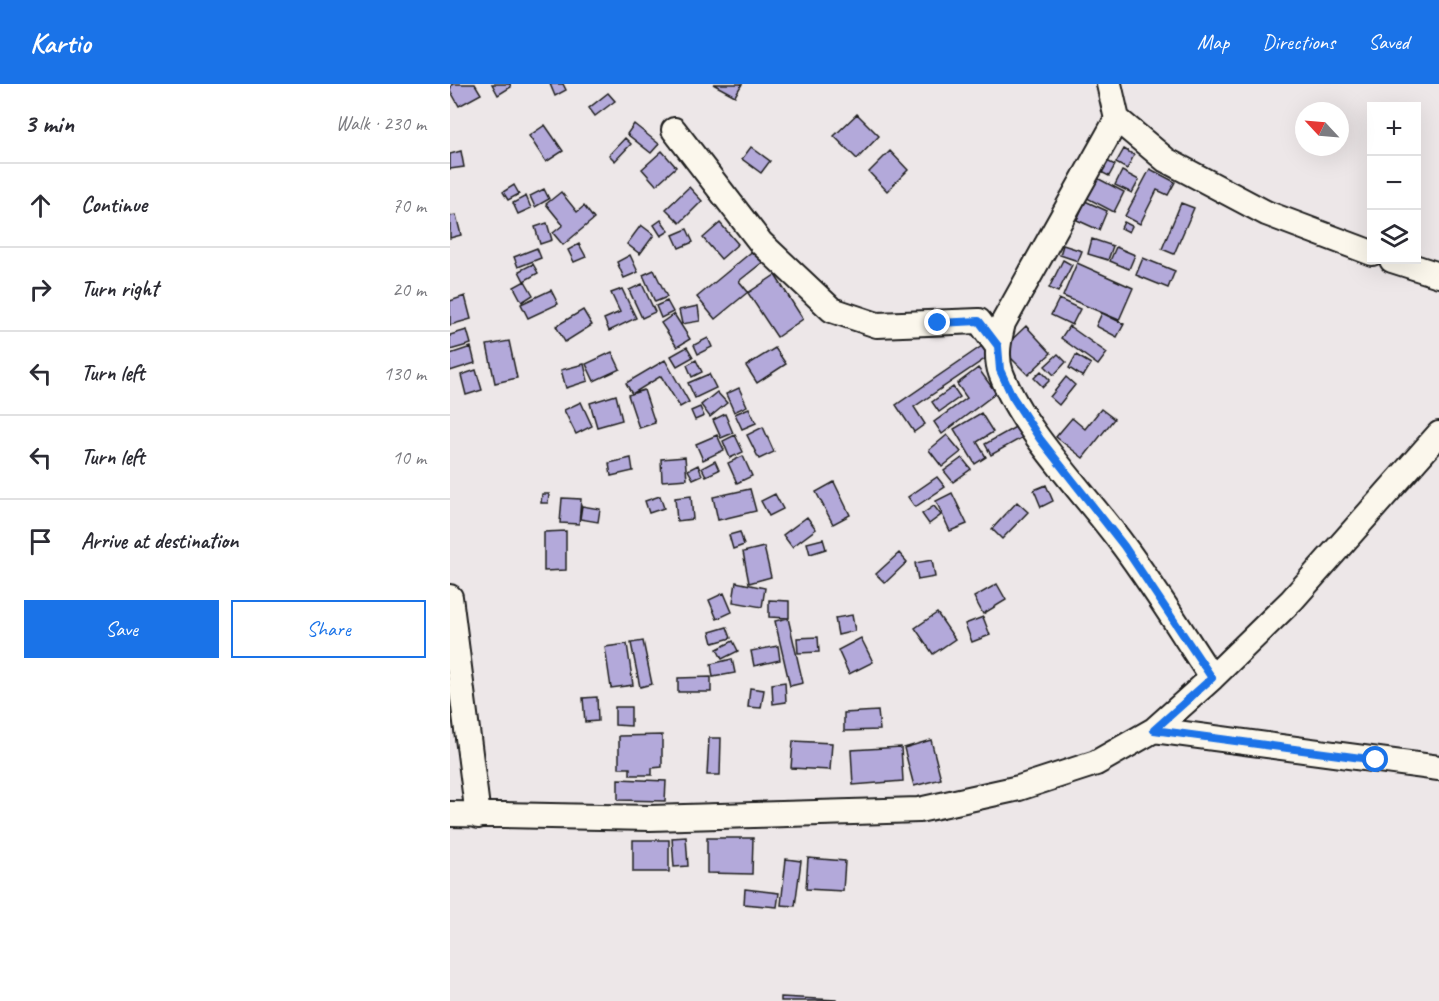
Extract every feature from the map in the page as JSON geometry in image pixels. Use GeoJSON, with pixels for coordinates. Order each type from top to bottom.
{"type":"FeatureCollection","features":[{"type":"Feature","properties":{"kind":"street"},"geometry":{"type":"LineString","coordinates":[[1109,84],[1117,119],[1166,160],[1216,188],[1276,217],[1367,251]]}},
{"type":"Feature","properties":{"kind":"street"},"geometry":{"type":"LineString","coordinates":[[1117,119],[1003,323],[998,346],[1000,370],[1012,396],[1040,439],[1124,546],[1212,678]]}},
{"type":"Feature","properties":{"kind":"street"},"geometry":{"type":"LineString","coordinates":[[674,130],[760,243],[832,310],[877,325],[979,321],[998,346]]}},
{"type":"Feature","properties":{"kind":"street"},"geometry":{"type":"LineString","coordinates":[[1405,264],[1439,275]]}},
{"type":"Feature","properties":{"kind":"street"},"geometry":{"type":"LineString","coordinates":[[450,814],[650,818],[802,816],[919,810],[1019,788],[1096,763],[1154,730],[1212,678],[1292,600],[1439,434]]}},
{"type":"Feature","properties":{"kind":"street"},"geometry":{"type":"LineString","coordinates":[[450,597],[477,816]]}},
{"type":"Feature","properties":{"kind":"street"},"geometry":{"type":"LineString","coordinates":[[1154,730],[1439,768]]}},
{"type":"Feature","properties":{"kind":"building"},"geometry":{"type":"Polygon","coordinates":[[[452,84],[475,84],[481,94],[459,106],[450,90],[452,84]]]}},
{"type":"Feature","properties":{"kind":"building"},"geometry":{"type":"Polygon","coordinates":[[[492,84],[510,84],[511,87],[498,95],[492,84]]]}},
{"type":"Feature","properties":{"kind":"building"},"geometry":{"type":"Polygon","coordinates":[[[550,84],[563,84],[566,90],[555,96],[550,84]]]}},
{"type":"Feature","properties":{"kind":"building"},"geometry":{"type":"Polygon","coordinates":[[[713,84],[742,84],[735,96],[713,84]]]}},
{"type":"Feature","properties":{"kind":"building"},"geometry":{"type":"Polygon","coordinates":[[[608,93],[615,101],[595,116],[589,108],[608,93]]]}},
{"type":"Feature","properties":{"kind":"building"},"geometry":{"type":"Polygon","coordinates":[[[857,114],[879,136],[857,159],[834,136],[857,114]]]}},
{"type":"Feature","properties":{"kind":"building"},"geometry":{"type":"Polygon","coordinates":[[[634,124],[659,144],[651,153],[627,134],[634,124]]]}},
{"type":"Feature","properties":{"kind":"building"},"geometry":{"type":"Polygon","coordinates":[[[545,125],[563,151],[546,162],[529,136],[545,125]]]}},
{"type":"Feature","properties":{"kind":"building"},"geometry":{"type":"Polygon","coordinates":[[[625,138],[631,144],[615,161],[609,155],[625,138]]]}},
{"type":"Feature","properties":{"kind":"building"},"geometry":{"type":"Polygon","coordinates":[[[751,147],[770,161],[761,173],[742,159],[751,147]]]}},
{"type":"Feature","properties":{"kind":"building"},"geometry":{"type":"Polygon","coordinates":[[[1124,149],[1134,155],[1127,169],[1116,163],[1124,149]]]}},
{"type":"Feature","properties":{"kind":"building"},"geometry":{"type":"Polygon","coordinates":[[[461,151],[464,167],[450,169],[450,154],[461,151]]]}},
{"type":"Feature","properties":{"kind":"building"},"geometry":{"type":"Polygon","coordinates":[[[662,151],[676,167],[656,185],[642,169],[662,151]]]}},
{"type":"Feature","properties":{"kind":"building"},"geometry":{"type":"Polygon","coordinates":[[[890,151],[908,170],[887,191],[869,172],[890,151]]]}},
{"type":"Feature","properties":{"kind":"building"},"geometry":{"type":"Polygon","coordinates":[[[1107,161],[1115,165],[1109,176],[1101,172],[1107,161]]]}},
{"type":"Feature","properties":{"kind":"building"},"geometry":{"type":"Polygon","coordinates":[[[1150,169],[1175,182],[1168,195],[1157,190],[1140,224],[1125,216],[1150,169]]]}},
{"type":"Feature","properties":{"kind":"building"},"geometry":{"type":"Polygon","coordinates":[[[1122,171],[1139,180],[1132,193],[1115,185],[1122,171]]]}},
{"type":"Feature","properties":{"kind":"building"},"geometry":{"type":"Polygon","coordinates":[[[1097,178],[1124,192],[1114,212],[1087,198],[1097,178]]]}},
{"type":"Feature","properties":{"kind":"building"},"geometry":{"type":"Polygon","coordinates":[[[514,185],[519,194],[508,200],[503,192],[514,185]]]}},
{"type":"Feature","properties":{"kind":"building"},"geometry":{"type":"Polygon","coordinates":[[[689,187],[702,201],[680,223],[666,209],[689,187]]]}},
{"type":"Feature","properties":{"kind":"building"},"geometry":{"type":"Polygon","coordinates":[[[544,189],[549,199],[535,207],[530,196],[544,189]]]}},
{"type":"Feature","properties":{"kind":"building"},"geometry":{"type":"Polygon","coordinates":[[[561,192],[577,212],[584,206],[594,219],[563,245],[553,233],[563,225],[546,204],[561,192]]]}},
{"type":"Feature","properties":{"kind":"building"},"geometry":{"type":"Polygon","coordinates":[[[526,196],[531,208],[518,214],[513,203],[526,196]]]}},
{"type":"Feature","properties":{"kind":"building"},"geometry":{"type":"Polygon","coordinates":[[[1085,201],[1107,211],[1099,230],[1077,220],[1085,201]]]}},
{"type":"Feature","properties":{"kind":"building"},"geometry":{"type":"Polygon","coordinates":[[[1181,203],[1194,208],[1174,254],[1162,249],[1181,203]]]}},
{"type":"Feature","properties":{"kind":"building"},"geometry":{"type":"Polygon","coordinates":[[[456,215],[461,235],[450,238],[450,216],[456,215]]]}},
{"type":"Feature","properties":{"kind":"building"},"geometry":{"type":"Polygon","coordinates":[[[661,220],[669,231],[661,236],[654,225],[661,220]]]}},
{"type":"Feature","properties":{"kind":"building"},"geometry":{"type":"Polygon","coordinates":[[[1124,222],[1132,226],[1129,232],[1121,228],[1124,222]]]}},
{"type":"Feature","properties":{"kind":"building"},"geometry":{"type":"Polygon","coordinates":[[[547,223],[552,240],[540,244],[535,227],[547,223]]]}},
{"type":"Feature","properties":{"kind":"building"},"geometry":{"type":"Polygon","coordinates":[[[720,223],[738,244],[721,259],[703,238],[720,223]]]}},
{"type":"Feature","properties":{"kind":"building"},"geometry":{"type":"Polygon","coordinates":[[[641,225],[654,235],[640,254],[627,244],[641,225]]]}},
{"type":"Feature","properties":{"kind":"building"},"geometry":{"type":"Polygon","coordinates":[[[687,229],[693,242],[679,248],[673,235],[687,229]]]}},
{"type":"Feature","properties":{"kind":"building"},"geometry":{"type":"Polygon","coordinates":[[[1092,239],[1113,246],[1108,260],[1088,254],[1092,239]]]}},
{"type":"Feature","properties":{"kind":"building"},"geometry":{"type":"Polygon","coordinates":[[[579,244],[586,257],[574,262],[568,250],[579,244]]]}},
{"type":"Feature","properties":{"kind":"building"},"geometry":{"type":"Polygon","coordinates":[[[1063,245],[1082,251],[1078,261],[1060,255],[1063,245]]]}},
{"type":"Feature","properties":{"kind":"building"},"geometry":{"type":"Polygon","coordinates":[[[1116,247],[1135,255],[1129,269],[1110,261],[1116,247]]]}},
{"type":"Feature","properties":{"kind":"building"},"geometry":{"type":"Polygon","coordinates":[[[537,248],[541,258],[518,267],[514,257],[537,248]]]}},
{"type":"Feature","properties":{"kind":"building"},"geometry":{"type":"Polygon","coordinates":[[[755,249],[764,261],[739,281],[748,292],[715,319],[697,297],[755,249]]]}},
{"type":"Feature","properties":{"kind":"building"},"geometry":{"type":"Polygon","coordinates":[[[630,255],[638,272],[624,278],[617,262],[630,255]]]}},
{"type":"Feature","properties":{"kind":"building"},"geometry":{"type":"Polygon","coordinates":[[[1143,258],[1175,271],[1168,288],[1136,275],[1143,258]]]}},
{"type":"Feature","properties":{"kind":"building"},"geometry":{"type":"Polygon","coordinates":[[[1063,260],[1072,265],[1058,292],[1049,288],[1063,260]]]}},
{"type":"Feature","properties":{"kind":"building"},"geometry":{"type":"Polygon","coordinates":[[[1077,263],[1133,288],[1119,320],[1063,296],[1077,263]]]}},
{"type":"Feature","properties":{"kind":"building"},"geometry":{"type":"Polygon","coordinates":[[[533,264],[538,273],[524,281],[519,271],[533,264]]]}},
{"type":"Feature","properties":{"kind":"building"},"geometry":{"type":"Polygon","coordinates":[[[654,270],[667,297],[655,302],[643,275],[654,270]]]}},
{"type":"Feature","properties":{"kind":"building"},"geometry":{"type":"Polygon","coordinates":[[[775,275],[803,319],[777,337],[748,293],[775,275]]]}},
{"type":"Feature","properties":{"kind":"building"},"geometry":{"type":"Polygon","coordinates":[[[525,281],[533,295],[522,302],[514,287],[525,281]]]}},
{"type":"Feature","properties":{"kind":"building"},"geometry":{"type":"Polygon","coordinates":[[[642,284],[655,312],[642,318],[629,290],[642,284]]]}},
{"type":"Feature","properties":{"kind":"building"},"geometry":{"type":"Polygon","coordinates":[[[622,289],[636,318],[609,331],[604,319],[620,312],[611,293],[622,289]]]}},
{"type":"Feature","properties":{"kind":"building"},"geometry":{"type":"Polygon","coordinates":[[[551,290],[558,304],[528,318],[521,304],[551,290]]]}},
{"type":"Feature","properties":{"kind":"building"},"geometry":{"type":"Polygon","coordinates":[[[465,296],[471,319],[450,325],[450,301],[465,296]]]}},
{"type":"Feature","properties":{"kind":"building"},"geometry":{"type":"Polygon","coordinates":[[[1059,299],[1080,309],[1072,325],[1051,315],[1059,299]]]}},
{"type":"Feature","properties":{"kind":"building"},"geometry":{"type":"Polygon","coordinates":[[[667,301],[673,312],[661,318],[656,306],[667,301]]]}},
{"type":"Feature","properties":{"kind":"building"},"geometry":{"type":"Polygon","coordinates":[[[698,306],[700,321],[682,324],[679,310],[698,306]]]}},
{"type":"Feature","properties":{"kind":"building"},"geometry":{"type":"Polygon","coordinates":[[[583,310],[592,325],[565,342],[556,326],[583,310]]]}},
{"type":"Feature","properties":{"kind":"building"},"geometry":{"type":"Polygon","coordinates":[[[1102,313],[1124,324],[1117,337],[1096,326],[1102,313]]]}},
{"type":"Feature","properties":{"kind":"building"},"geometry":{"type":"Polygon","coordinates":[[[674,314],[690,339],[677,347],[661,323],[674,314]]]}},
{"type":"Feature","properties":{"kind":"building"},"geometry":{"type":"Polygon","coordinates":[[[1026,326],[1051,353],[1028,375],[1002,349],[1026,326]]]}},
{"type":"Feature","properties":{"kind":"building"},"geometry":{"type":"Polygon","coordinates":[[[1069,326],[1107,353],[1098,365],[1061,338],[1069,326]]]}},
{"type":"Feature","properties":{"kind":"building"},"geometry":{"type":"Polygon","coordinates":[[[467,330],[471,344],[450,350],[450,335],[467,330]]]}},
{"type":"Feature","properties":{"kind":"building"},"geometry":{"type":"Polygon","coordinates":[[[708,338],[712,347],[698,354],[694,345],[708,338]]]}},
{"type":"Feature","properties":{"kind":"building"},"geometry":{"type":"Polygon","coordinates":[[[509,341],[517,378],[495,383],[487,345],[509,341]]]}},
{"type":"Feature","properties":{"kind":"building"},"geometry":{"type":"Polygon","coordinates":[[[982,346],[989,356],[914,407],[925,424],[914,432],[896,405],[982,346]]]}},
{"type":"Feature","properties":{"kind":"building"},"geometry":{"type":"Polygon","coordinates":[[[471,347],[475,363],[450,371],[450,354],[471,347]]]}},
{"type":"Feature","properties":{"kind":"building"},"geometry":{"type":"Polygon","coordinates":[[[687,347],[693,357],[677,366],[671,356],[687,347]]]}},
{"type":"Feature","properties":{"kind":"building"},"geometry":{"type":"Polygon","coordinates":[[[775,348],[786,364],[757,383],[746,366],[775,348]]]}},
{"type":"Feature","properties":{"kind":"building"},"geometry":{"type":"Polygon","coordinates":[[[612,352],[620,369],[594,381],[586,364],[612,352]]]}},
{"type":"Feature","properties":{"kind":"building"},"geometry":{"type":"Polygon","coordinates":[[[1058,354],[1066,362],[1054,375],[1045,366],[1058,354]]]}},
{"type":"Feature","properties":{"kind":"building"},"geometry":{"type":"Polygon","coordinates":[[[1076,355],[1091,364],[1083,377],[1069,368],[1076,355]]]}},
{"type":"Feature","properties":{"kind":"building"},"geometry":{"type":"Polygon","coordinates":[[[665,360],[689,402],[680,407],[661,376],[632,394],[626,383],[665,360]]]}},
{"type":"Feature","properties":{"kind":"building"},"geometry":{"type":"Polygon","coordinates":[[[696,360],[702,372],[692,377],[687,365],[696,360]]]}},
{"type":"Feature","properties":{"kind":"building"},"geometry":{"type":"Polygon","coordinates":[[[584,364],[588,381],[566,388],[561,370],[584,364]]]}},
{"type":"Feature","properties":{"kind":"building"},"geometry":{"type":"Polygon","coordinates":[[[978,368],[996,393],[942,434],[934,422],[967,398],[957,384],[978,368]]]}},
{"type":"Feature","properties":{"kind":"building"},"geometry":{"type":"Polygon","coordinates":[[[476,370],[482,390],[466,395],[461,375],[476,370]]]}},
{"type":"Feature","properties":{"kind":"building"},"geometry":{"type":"Polygon","coordinates":[[[1041,371],[1050,380],[1043,387],[1034,378],[1041,371]]]}},
{"type":"Feature","properties":{"kind":"building"},"geometry":{"type":"Polygon","coordinates":[[[709,374],[716,388],[695,398],[688,383],[709,374]]]}},
{"type":"Feature","properties":{"kind":"building"},"geometry":{"type":"Polygon","coordinates":[[[1066,377],[1075,385],[1059,405],[1050,397],[1066,377]]]}},
{"type":"Feature","properties":{"kind":"building"},"geometry":{"type":"Polygon","coordinates":[[[953,387],[960,397],[939,412],[932,402],[953,387]]]}},
{"type":"Feature","properties":{"kind":"building"},"geometry":{"type":"Polygon","coordinates":[[[739,388],[747,406],[734,412],[726,394],[739,388]]]}},
{"type":"Feature","properties":{"kind":"building"},"geometry":{"type":"Polygon","coordinates":[[[644,390],[655,423],[639,428],[628,395],[644,390]]]}},
{"type":"Feature","properties":{"kind":"building"},"geometry":{"type":"Polygon","coordinates":[[[717,392],[727,403],[710,417],[701,405],[717,392]]]}},
{"type":"Feature","properties":{"kind":"building"},"geometry":{"type":"Polygon","coordinates":[[[616,395],[622,420],[597,427],[590,403],[616,395]]]}},
{"type":"Feature","properties":{"kind":"building"},"geometry":{"type":"Polygon","coordinates":[[[581,402],[592,426],[576,434],[564,410],[581,402]]]}},
{"type":"Feature","properties":{"kind":"building"},"geometry":{"type":"Polygon","coordinates":[[[700,407],[704,416],[695,420],[691,411],[700,407]]]}},
{"type":"Feature","properties":{"kind":"building"},"geometry":{"type":"Polygon","coordinates":[[[749,408],[756,423],[742,429],[735,414],[749,408]]]}},
{"type":"Feature","properties":{"kind":"building"},"geometry":{"type":"Polygon","coordinates":[[[1101,409],[1114,419],[1083,458],[1056,437],[1072,418],[1085,429],[1101,409]]]}},
{"type":"Feature","properties":{"kind":"building"},"geometry":{"type":"Polygon","coordinates":[[[981,413],[993,432],[977,442],[986,457],[975,464],[954,429],[981,413]]]}},
{"type":"Feature","properties":{"kind":"building"},"geometry":{"type":"Polygon","coordinates":[[[725,414],[733,433],[721,438],[713,420],[725,414]]]}},
{"type":"Feature","properties":{"kind":"building"},"geometry":{"type":"Polygon","coordinates":[[[1019,425],[1025,436],[991,455],[985,444],[1019,425]]]}},
{"type":"Feature","properties":{"kind":"building"},"geometry":{"type":"Polygon","coordinates":[[[763,427],[774,452],[759,459],[747,435],[763,427]]]}},
{"type":"Feature","properties":{"kind":"building"},"geometry":{"type":"Polygon","coordinates":[[[717,435],[724,450],[703,460],[696,444],[717,435]]]}},
{"type":"Feature","properties":{"kind":"building"},"geometry":{"type":"Polygon","coordinates":[[[735,435],[743,452],[730,458],[723,441],[735,435]]]}},
{"type":"Feature","properties":{"kind":"building"},"geometry":{"type":"Polygon","coordinates":[[[947,435],[961,452],[942,467],[929,450],[947,435]]]}},
{"type":"Feature","properties":{"kind":"building"},"geometry":{"type":"Polygon","coordinates":[[[743,456],[752,476],[737,483],[728,463],[743,456]]]}},
{"type":"Feature","properties":{"kind":"building"},"geometry":{"type":"Polygon","coordinates":[[[685,457],[687,479],[662,481],[661,459],[685,457]]]}},
{"type":"Feature","properties":{"kind":"building"},"geometry":{"type":"Polygon","coordinates":[[[631,458],[633,471],[611,476],[609,463],[631,458]]]}},
{"type":"Feature","properties":{"kind":"building"},"geometry":{"type":"Polygon","coordinates":[[[962,458],[971,469],[953,482],[944,471],[962,458]]]}},
{"type":"Feature","properties":{"kind":"building"},"geometry":{"type":"Polygon","coordinates":[[[715,461],[719,470],[706,476],[702,468],[715,461]]]}},
{"type":"Feature","properties":{"kind":"building"},"geometry":{"type":"Polygon","coordinates":[[[698,465],[702,475],[693,479],[688,470],[698,465]]]}},
{"type":"Feature","properties":{"kind":"building"},"geometry":{"type":"Polygon","coordinates":[[[937,477],[945,487],[915,507],[908,497],[937,477]]]}},
{"type":"Feature","properties":{"kind":"building"},"geometry":{"type":"Polygon","coordinates":[[[834,482],[850,515],[833,524],[816,492],[834,482]]]}},
{"type":"Feature","properties":{"kind":"building"},"geometry":{"type":"Polygon","coordinates":[[[1046,485],[1053,501],[1041,507],[1034,490],[1046,485]]]}},
{"type":"Feature","properties":{"kind":"building"},"geometry":{"type":"Polygon","coordinates":[[[750,489],[756,511],[718,520],[713,497],[750,489]]]}},
{"type":"Feature","properties":{"kind":"building"},"geometry":{"type":"Polygon","coordinates":[[[952,493],[967,524],[950,531],[936,501],[952,493]]]}},
{"type":"Feature","properties":{"kind":"building"},"geometry":{"type":"Polygon","coordinates":[[[542,494],[549,494],[548,503],[541,503],[542,494]]]}},
{"type":"Feature","properties":{"kind":"building"},"geometry":{"type":"Polygon","coordinates":[[[775,494],[783,509],[769,516],[761,501],[775,494]]]}},
{"type":"Feature","properties":{"kind":"building"},"geometry":{"type":"Polygon","coordinates":[[[660,496],[664,508],[649,513],[645,501],[660,496]]]}},
{"type":"Feature","properties":{"kind":"building"},"geometry":{"type":"Polygon","coordinates":[[[691,496],[693,519],[677,521],[675,498],[691,496]]]}},
{"type":"Feature","properties":{"kind":"building"},"geometry":{"type":"Polygon","coordinates":[[[562,498],[581,499],[579,524],[560,523],[562,498]]]}},
{"type":"Feature","properties":{"kind":"building"},"geometry":{"type":"Polygon","coordinates":[[[1017,502],[1028,512],[1002,539],[992,529],[1017,502]]]}},
{"type":"Feature","properties":{"kind":"building"},"geometry":{"type":"Polygon","coordinates":[[[582,506],[600,509],[598,522],[580,519],[582,506]]]}},
{"type":"Feature","properties":{"kind":"building"},"geometry":{"type":"Polygon","coordinates":[[[934,506],[941,515],[929,524],[922,514],[934,506]]]}},
{"type":"Feature","properties":{"kind":"building"},"geometry":{"type":"Polygon","coordinates":[[[807,517],[816,529],[792,547],[783,535],[807,517]]]}},
{"type":"Feature","properties":{"kind":"building"},"geometry":{"type":"Polygon","coordinates":[[[566,531],[566,570],[544,571],[544,532],[566,531]]]}},
{"type":"Feature","properties":{"kind":"building"},"geometry":{"type":"Polygon","coordinates":[[[740,532],[744,545],[733,549],[729,535],[740,532]]]}},
{"type":"Feature","properties":{"kind":"building"},"geometry":{"type":"Polygon","coordinates":[[[823,539],[826,549],[810,554],[807,543],[823,539]]]}},
{"type":"Feature","properties":{"kind":"building"},"geometry":{"type":"Polygon","coordinates":[[[764,547],[771,577],[749,583],[743,552],[764,547]]]}},
{"type":"Feature","properties":{"kind":"building"},"geometry":{"type":"Polygon","coordinates":[[[899,553],[907,562],[885,583],[876,574],[899,553]]]}},
{"type":"Feature","properties":{"kind":"building"},"geometry":{"type":"Polygon","coordinates":[[[932,560],[935,577],[918,580],[915,563],[932,560]]]}},
{"type":"Feature","properties":{"kind":"building"},"geometry":{"type":"Polygon","coordinates":[[[736,582],[765,588],[762,607],[733,602],[736,582]]]}},
{"type":"Feature","properties":{"kind":"building"},"geometry":{"type":"Polygon","coordinates":[[[997,584],[1006,600],[983,614],[974,597],[997,584]]]}},
{"type":"Feature","properties":{"kind":"building"},"geometry":{"type":"Polygon","coordinates":[[[724,593],[732,612],[717,619],[709,600],[724,593]]]}},
{"type":"Feature","properties":{"kind":"building"},"geometry":{"type":"Polygon","coordinates":[[[769,600],[789,601],[789,618],[769,617],[769,600]]]}},
{"type":"Feature","properties":{"kind":"building"},"geometry":{"type":"Polygon","coordinates":[[[937,613],[955,639],[933,654],[915,628],[937,613]]]}},
{"type":"Feature","properties":{"kind":"building"},"geometry":{"type":"Polygon","coordinates":[[[852,615],[855,631],[838,635],[835,618],[852,615]]]}},
{"type":"Feature","properties":{"kind":"building"},"geometry":{"type":"Polygon","coordinates":[[[983,617],[990,635],[972,642],[965,624],[983,617]]]}},
{"type":"Feature","properties":{"kind":"building"},"geometry":{"type":"Polygon","coordinates":[[[788,618],[803,683],[790,686],[775,621],[788,618]]]}},
{"type":"Feature","properties":{"kind":"building"},"geometry":{"type":"Polygon","coordinates":[[[727,627],[731,638],[713,643],[710,632],[727,627]]]}},
{"type":"Feature","properties":{"kind":"building"},"geometry":{"type":"Polygon","coordinates":[[[818,637],[819,652],[798,653],[797,638],[818,637]]]}},
{"type":"Feature","properties":{"kind":"building"},"geometry":{"type":"Polygon","coordinates":[[[861,638],[873,662],[849,674],[838,650],[861,638]]]}},
{"type":"Feature","properties":{"kind":"building"},"geometry":{"type":"Polygon","coordinates":[[[643,641],[652,684],[640,687],[631,643],[643,641]]]}},
{"type":"Feature","properties":{"kind":"building"},"geometry":{"type":"Polygon","coordinates":[[[733,641],[738,651],[722,659],[717,649],[733,641]]]}},
{"type":"Feature","properties":{"kind":"building"},"geometry":{"type":"Polygon","coordinates":[[[627,644],[633,685],[611,688],[605,647],[627,644]]]}},
{"type":"Feature","properties":{"kind":"building"},"geometry":{"type":"Polygon","coordinates":[[[778,646],[780,660],[754,666],[751,651],[778,646]]]}},
{"type":"Feature","properties":{"kind":"building"},"geometry":{"type":"Polygon","coordinates":[[[732,659],[735,673],[713,677],[711,664],[732,659]]]}},
{"type":"Feature","properties":{"kind":"building"},"geometry":{"type":"Polygon","coordinates":[[[711,677],[711,692],[678,692],[678,678],[711,677]]]}},
{"type":"Feature","properties":{"kind":"building"},"geometry":{"type":"Polygon","coordinates":[[[785,682],[786,702],[773,704],[772,684],[785,682]]]}},
{"type":"Feature","properties":{"kind":"building"},"geometry":{"type":"Polygon","coordinates":[[[750,688],[764,690],[761,708],[748,707],[750,688]]]}},
{"type":"Feature","properties":{"kind":"building"},"geometry":{"type":"Polygon","coordinates":[[[597,697],[598,721],[585,722],[583,698],[597,697]]]}},
{"type":"Feature","properties":{"kind":"building"},"geometry":{"type":"Polygon","coordinates":[[[615,707],[631,707],[631,726],[615,725],[615,707]]]}},
{"type":"Feature","properties":{"kind":"building"},"geometry":{"type":"Polygon","coordinates":[[[878,711],[880,730],[844,731],[844,713],[878,711]]]}},
{"type":"Feature","properties":{"kind":"building"},"geometry":{"type":"Polygon","coordinates":[[[662,735],[662,767],[652,768],[652,775],[630,775],[630,768],[619,768],[619,736],[662,735]]]}},
{"type":"Feature","properties":{"kind":"building"},"geometry":{"type":"Polygon","coordinates":[[[709,738],[721,738],[720,775],[707,775],[709,738]]]}},
{"type":"Feature","properties":{"kind":"building"},"geometry":{"type":"Polygon","coordinates":[[[931,740],[941,779],[914,786],[904,748],[931,740]]]}},
{"type":"Feature","properties":{"kind":"building"},"geometry":{"type":"Polygon","coordinates":[[[793,741],[832,743],[830,770],[791,768],[793,741]]]}},
{"type":"Feature","properties":{"kind":"building"},"geometry":{"type":"Polygon","coordinates":[[[901,747],[903,781],[853,785],[851,750],[901,747]]]}},
{"type":"Feature","properties":{"kind":"building"},"geometry":{"type":"Polygon","coordinates":[[[618,779],[666,781],[665,801],[618,800],[618,779]]]}},
{"type":"Feature","properties":{"kind":"building"},"geometry":{"type":"Polygon","coordinates":[[[686,837],[688,866],[674,867],[672,838],[686,837]]]}},
{"type":"Feature","properties":{"kind":"building"},"geometry":{"type":"Polygon","coordinates":[[[707,838],[753,838],[752,874],[707,873],[707,838]]]}},
{"type":"Feature","properties":{"kind":"building"},"geometry":{"type":"Polygon","coordinates":[[[633,840],[669,840],[669,872],[633,872],[633,840]]]}},
{"type":"Feature","properties":{"kind":"building"},"geometry":{"type":"Polygon","coordinates":[[[808,858],[845,861],[843,891],[806,889],[808,858]]]}},
{"type":"Feature","properties":{"kind":"building"},"geometry":{"type":"Polygon","coordinates":[[[786,859],[801,861],[795,906],[781,905],[786,859]]]}},
{"type":"Feature","properties":{"kind":"building"},"geometry":{"type":"Polygon","coordinates":[[[745,889],[779,893],[777,907],[744,904],[745,889]]]}},
{"type":"Feature","properties":{"kind":"building"},"geometry":{"type":"Polygon","coordinates":[[[781,997],[836,1000],[836,1001],[781,1001],[781,997]]]}},
{"type":"Feature","properties":{"kind":"route"},"geometry":{"type":"LineString","coordinates":[[938,323],[979,321],[998,346],[1000,370],[1012,396],[1040,439],[1124,546],[1212,678],[1154,730],[1376,760]]}}]}
